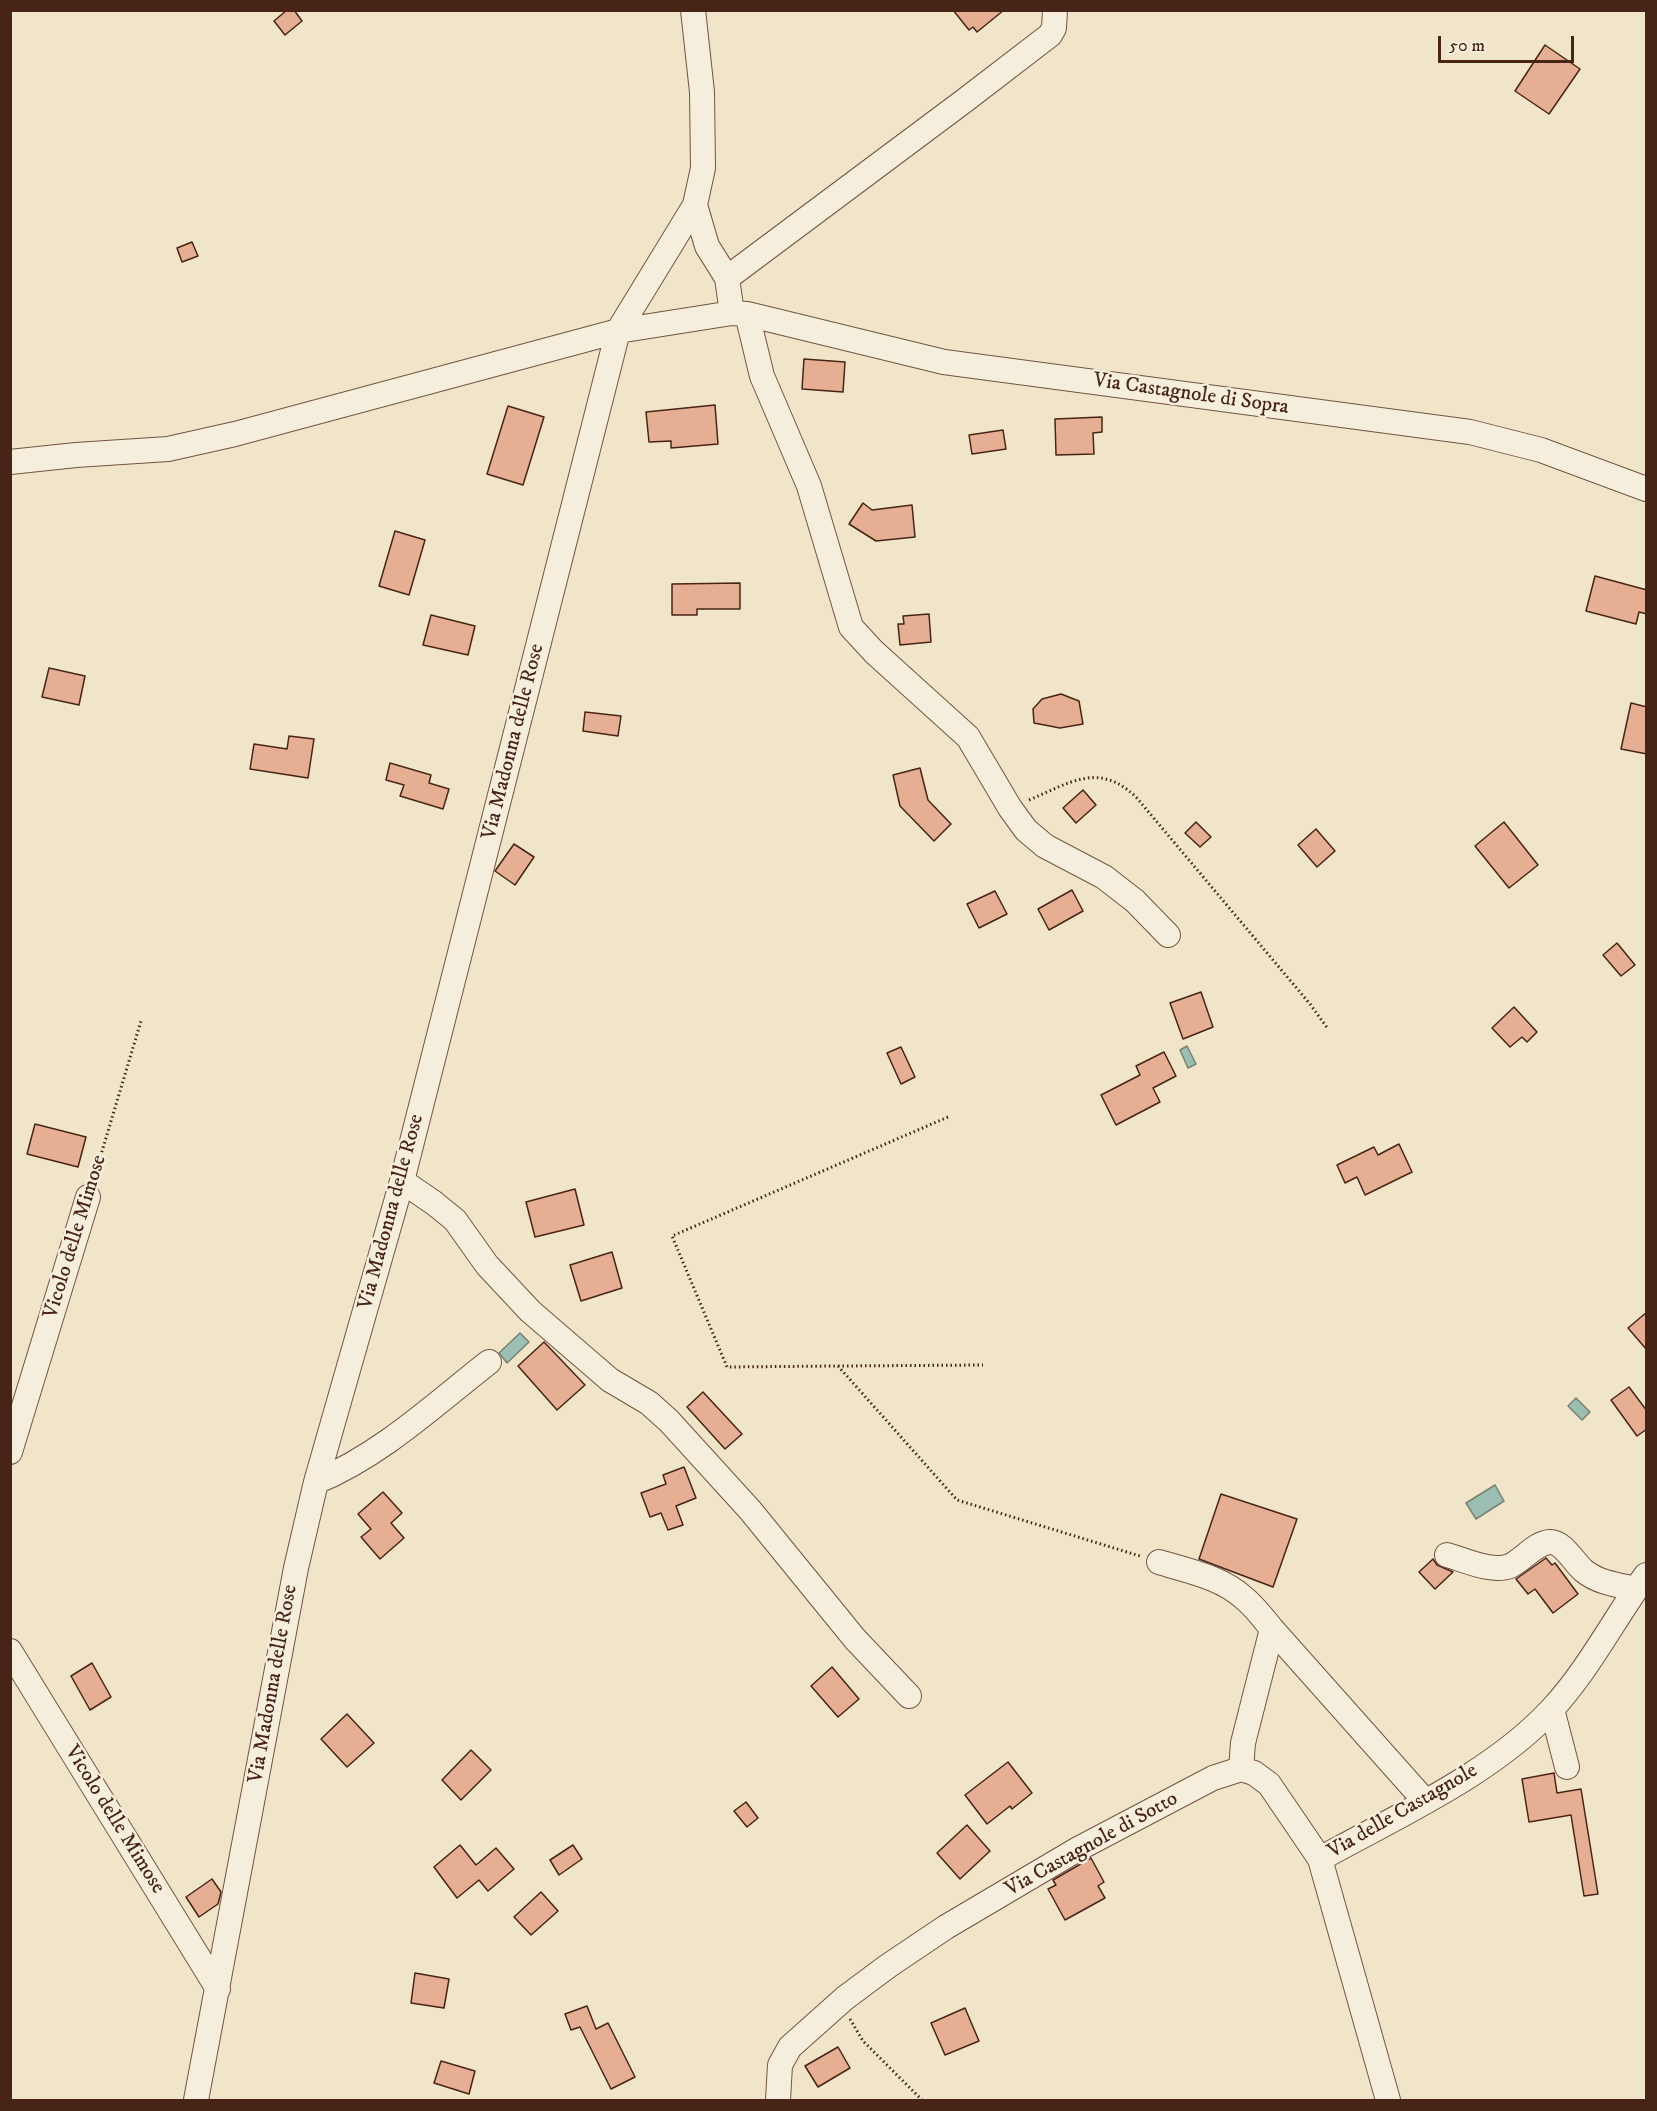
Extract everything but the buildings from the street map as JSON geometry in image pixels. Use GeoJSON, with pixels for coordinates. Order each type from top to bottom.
{"type":"FeatureCollection","features":[{"type":"Feature","properties":{"kind":"street"},"geometry":{"type":"LineString","coordinates":[[693,10],[702,92],[703,168],[695,205],[707,246],[727,278],[762,376],[809,486],[851,627],[874,652],[968,736],[1010,808],[1026,830],[1045,846],[1104,877],[1135,901],[1168,935]]}},
{"type":"Feature","properties":{"kind":"street"},"geometry":{"type":"LineString","coordinates":[[727,278],[1050,35],[1054,28],[1055,10]]}},
{"type":"Feature","properties":{"kind":"street","name":"Via Madonna delle Rose"},"geometry":{"type":"LineString","coordinates":[[196,2100],[296,1568],[316,1482],[402,1180],[618,331],[695,205]]}},
{"type":"Feature","properties":{"kind":"street"},"geometry":{"type":"LineString","coordinates":[[10,462],[168,448],[618,331],[739,313]]}},
{"type":"Feature","properties":{"kind":"street","name":"Via Castagnole di Sopra"},"geometry":{"type":"LineString","coordinates":[[739,313],[944,362],[1470,432],[1541,450],[1647,489]]}},
{"type":"Feature","properties":{"kind":"street"},"geometry":{"type":"LineString","coordinates":[[402,1180],[455,1220],[487,1265],[530,1311],[610,1380],[649,1403],[669,1421],[750,1510],[855,1639],[909,1696]]}},
{"type":"Feature","properties":{"kind":"street","name":"Vicolo delle Mimose"},"geometry":{"type":"LineString","coordinates":[[10,1452],[88,1197]]}},
{"type":"Feature","properties":{"kind":"street"},"geometry":{"type":"LineString","coordinates":[[316,1482],[338,1473],[376,1450],[489,1362]]}},
{"type":"Feature","properties":{"kind":"street"},"geometry":{"type":"LineString","coordinates":[[1447,1555],[1502,1568],[1515,1563],[1542,1544],[1550,1542],[1563,1549],[1592,1576],[1612,1584],[1641,1582]]}},
{"type":"Feature","properties":{"kind":"street"},"geometry":{"type":"LineString","coordinates":[[1159,1562],[1201,1575],[1231,1588],[1254,1608],[1425,1801]]}},
{"type":"Feature","properties":{"kind":"street","name":"Via delle Castagnole"},"geometry":{"type":"LineString","coordinates":[[1388,2100],[1320,1859],[1425,1801],[1505,1752],[1529,1732],[1552,1709],[1580,1673],[1641,1582]]}},
{"type":"Feature","properties":{"kind":"street"},"geometry":{"type":"LineString","coordinates":[[1272,1629],[1243,1743],[1241,1769],[1254,1773],[1269,1784],[1320,1859]]}},
{"type":"Feature","properties":{"kind":"street","name":"Vicolo delle Mimose"},"geometry":{"type":"LineString","coordinates":[[10,1651],[218,1989]]}},
{"type":"Feature","properties":{"kind":"street"},"geometry":{"type":"LineString","coordinates":[[1552,1709],[1567,1767]]}},
{"type":"Feature","properties":{"kind":"street","name":"Via Castagnole di Sotto"},"geometry":{"type":"LineString","coordinates":[[778,2100],[779,2072],[784,2054],[790,2047],[845,1998],[917,1946],[1078,1849],[1213,1778],[1241,1769]]}},
{"type":"Feature","properties":{"kind":"path"},"geometry":{"type":"LineString","coordinates":[[1010,808],[1075,781],[1096,776],[1109,778],[1124,785],[1310,1004],[1328,1029]]}},
{"type":"Feature","properties":{"kind":"path","name":"Vicolo delle Mimose"},"geometry":{"type":"LineString","coordinates":[[88,1197],[141,1021]]}},
{"type":"Feature","properties":{"kind":"path"},"geometry":{"type":"LineString","coordinates":[[948,1117],[672,1236],[727,1367],[983,1365]]}},
{"type":"Feature","properties":{"kind":"path"},"geometry":{"type":"LineString","coordinates":[[838,1366],[957,1500],[1159,1562]]}},
{"type":"Feature","properties":{"kind":"path"},"geometry":{"type":"LineString","coordinates":[[845,1998],[848,2016],[863,2042],[922,2100]]}},
{"type":"Feature","properties":{"kind":"water"},"geometry":{"type":"Polygon","coordinates":[[[1187,1046],[1196,1064],[1188,1068],[1180,1050],[1187,1046]]]}},
{"type":"Feature","properties":{"kind":"water"},"geometry":{"type":"Polygon","coordinates":[[[520,1333],[529,1342],[507,1363],[499,1353],[520,1333]]]}},
{"type":"Feature","properties":{"kind":"water"},"geometry":{"type":"Polygon","coordinates":[[[1576,1398],[1590,1412],[1582,1420],[1568,1406],[1576,1398]]]}},
{"type":"Feature","properties":{"kind":"water"},"geometry":{"type":"Polygon","coordinates":[[[1495,1485],[1504,1501],[1476,1519],[1466,1503],[1495,1485]]]}}]}
